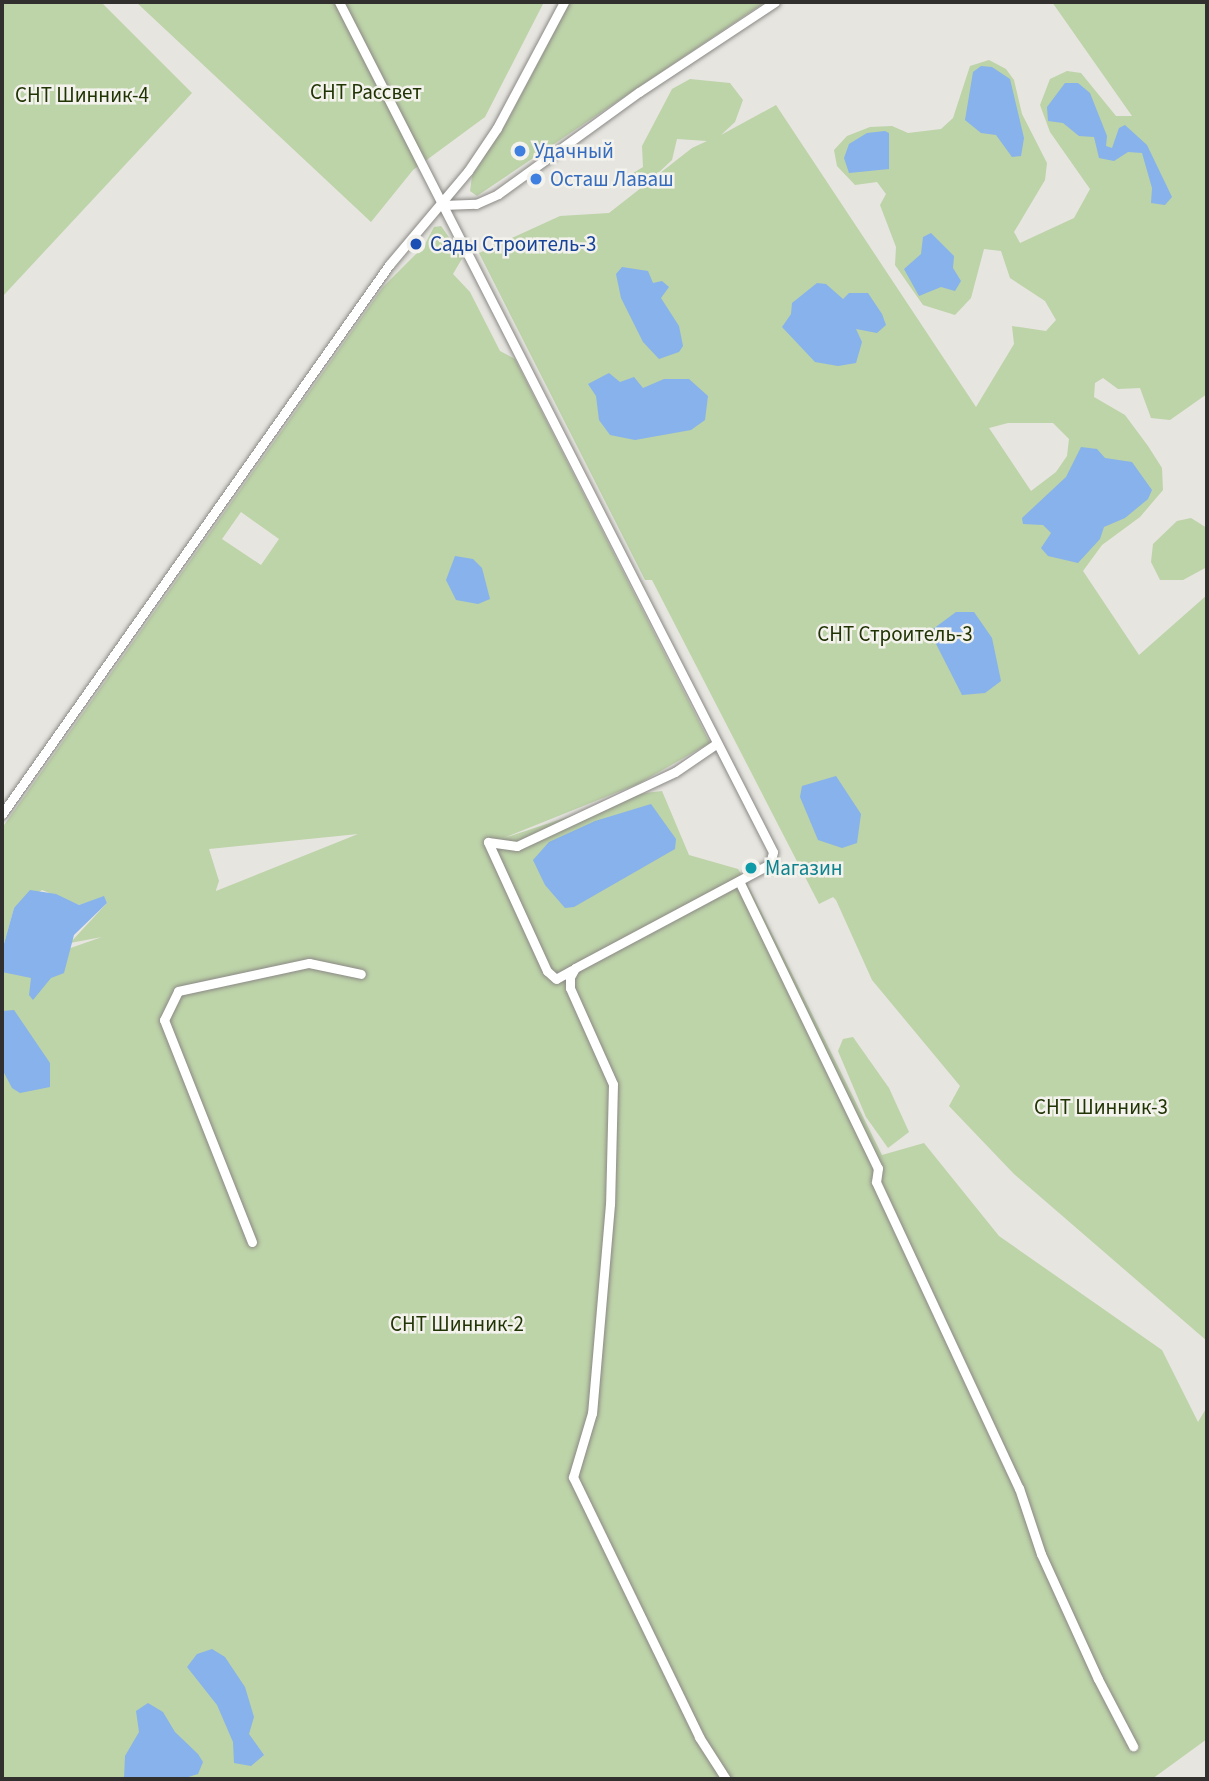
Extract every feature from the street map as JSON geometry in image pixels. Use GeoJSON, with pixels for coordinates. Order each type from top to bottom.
{"type":"FeatureCollection","features":[{"type":"Feature","properties":{"kind":"street"},"geometry":{"type":"LineString","coordinates":[[339,2],[773,852],[771,864],[556,979],[547,971],[488,842],[517,846],[675,772],[716,744]]}},
{"type":"Feature","properties":{"kind":"street"},"geometry":{"type":"LineString","coordinates":[[2,814],[389,265],[423,220],[442,205],[497,128],[564,2]]}},
{"type":"Feature","properties":{"kind":"street"},"geometry":{"type":"LineString","coordinates":[[442,205],[476,204],[498,194],[639,92],[775,2]]}},
{"type":"Feature","properties":{"kind":"street"},"geometry":{"type":"LineString","coordinates":[[739,881],[878,1168],[876,1182],[1019,1488],[1022,1508],[1064,1604],[1133,1746]]}},
{"type":"Feature","properties":{"kind":"street"},"geometry":{"type":"LineString","coordinates":[[252,1242],[164,1020],[178,991],[309,963],[361,974]]}},
{"type":"Feature","properties":{"kind":"street"},"geometry":{"type":"LineString","coordinates":[[575,968],[570,988],[613,1084],[613,1159],[591,1423],[572,1472],[699,1737],[726,1779]]}},
{"type":"Feature","properties":{"kind":"green space","name":"СНТ Шинник-4"},"geometry":{"type":"Polygon","coordinates":[[[2,2],[101,2],[192,93],[2,297],[2,2]]]}},
{"type":"Feature","properties":{"kind":"green space","name":"СНТ Рассвет"},"geometry":{"type":"Polygon","coordinates":[[[136,2],[544,2],[485,117],[413,170],[371,222],[136,2]]]}},
{"type":"Feature","properties":{"kind":"green space"},"geometry":{"type":"Polygon","coordinates":[[[570,2],[765,2],[477,196],[470,191],[472,176],[507,122],[570,2]]]}},
{"type":"Feature","properties":{"kind":"green space"},"geometry":{"type":"Polygon","coordinates":[[[1052,2],[1207,2],[1207,394],[1170,420],[1151,418],[1140,388],[1118,389],[1103,378],[1095,383],[1094,397],[1125,415],[1162,468],[1163,490],[1140,517],[1102,545],[1083,571],[1139,655],[1207,595],[1207,1341],[1014,1174],[949,1106],[960,1086],[872,980],[836,900],[833,897],[819,904],[652,580],[645,580],[479,253],[560,216],[609,213],[692,148],[707,141],[677,139],[672,160],[656,175],[637,185],[625,178],[643,167],[642,146],[672,89],[690,79],[730,83],[743,100],[735,122],[721,135],[776,105],[976,407],[1014,344],[1012,326],[1046,331],[1056,320],[1045,301],[1010,278],[1001,251],[984,249],[971,298],[955,315],[923,305],[895,265],[896,247],[880,205],[886,194],[877,182],[855,185],[837,166],[834,150],[847,136],[870,127],[892,126],[908,133],[941,129],[953,118],[970,66],[989,60],[1006,69],[1014,80],[1022,114],[1047,163],[1045,180],[1014,232],[1020,243],[1074,218],[1090,189],[1050,132],[1040,105],[1050,79],[1067,71],[1081,73],[1116,116],[1132,116],[1052,2]],[[1008,423],[989,428],[1031,491],[1056,472],[1067,456],[1069,439],[1053,423],[1008,423]]]}},
{"type":"Feature","properties":{"kind":"green space","name":"СНТ Шинник-2"},"geometry":{"type":"Polygon","coordinates":[[[441,226],[463,257],[453,274],[470,292],[500,351],[515,359],[710,743],[638,784],[501,839],[637,794],[662,791],[689,855],[738,869],[747,883],[882,1155],[924,1143],[999,1236],[1162,1350],[1198,1422],[1207,1407],[1207,1739],[1152,1779],[2,1779],[2,972],[102,937],[70,943],[107,903],[104,897],[79,905],[42,890],[14,908],[2,951],[2,828],[383,287],[424,246],[434,227],[441,226]],[[241,512],[222,539],[261,565],[279,539],[241,512]],[[358,834],[209,849],[219,881],[216,891],[358,834]]]}},
{"type":"Feature","properties":{"kind":"green space"},"geometry":{"type":"Polygon","coordinates":[[[1191,518],[1207,528],[1207,567],[1183,580],[1160,580],[1151,562],[1153,544],[1177,521],[1191,518]]]}},
{"type":"Feature","properties":{"kind":"green space"},"geometry":{"type":"Polygon","coordinates":[[[853,1037],[889,1088],[909,1132],[888,1148],[866,1117],[838,1051],[843,1039],[853,1037]]]}},
{"type":"Feature","properties":{"kind":"water"},"geometry":{"type":"Polygon","coordinates":[[[981,66],[992,67],[1010,79],[1024,138],[1021,156],[1012,157],[996,135],[981,133],[965,120],[973,72],[981,66]]]}},
{"type":"Feature","properties":{"kind":"water"},"geometry":{"type":"Polygon","coordinates":[[[1065,83],[1078,83],[1090,93],[1107,136],[1106,146],[1112,148],[1119,128],[1125,125],[1147,145],[1172,197],[1165,205],[1151,203],[1152,188],[1142,153],[1128,152],[1114,161],[1099,158],[1094,137],[1079,136],[1063,123],[1048,121],[1047,107],[1065,83]]]}},
{"type":"Feature","properties":{"kind":"water"},"geometry":{"type":"Polygon","coordinates":[[[867,133],[889,133],[889,169],[849,173],[844,158],[849,144],[867,133]]]}},
{"type":"Feature","properties":{"kind":"water"},"geometry":{"type":"Polygon","coordinates":[[[931,233],[954,256],[953,268],[961,281],[955,291],[941,287],[919,296],[904,269],[921,254],[923,237],[931,233]]]}},
{"type":"Feature","properties":{"kind":"water"},"geometry":{"type":"Polygon","coordinates":[[[622,267],[648,271],[653,283],[662,281],[669,287],[661,298],[679,326],[683,346],[679,352],[659,359],[643,342],[621,298],[616,274],[622,267]]]}},
{"type":"Feature","properties":{"kind":"water"},"geometry":{"type":"Polygon","coordinates":[[[817,283],[826,284],[843,299],[849,293],[868,293],[882,314],[886,325],[877,333],[856,329],[862,342],[856,363],[838,366],[815,362],[782,327],[791,314],[792,303],[817,283]]]}},
{"type":"Feature","properties":{"kind":"water"},"geometry":{"type":"Polygon","coordinates":[[[609,373],[620,382],[634,377],[643,388],[664,379],[689,379],[708,396],[705,420],[691,430],[635,440],[610,435],[599,420],[596,396],[588,384],[609,373]]]}},
{"type":"Feature","properties":{"kind":"water"},"geometry":{"type":"Polygon","coordinates":[[[1081,447],[1097,449],[1105,458],[1132,462],[1152,490],[1148,499],[1125,518],[1104,527],[1100,539],[1078,563],[1048,556],[1041,548],[1051,533],[1043,525],[1023,524],[1022,518],[1066,477],[1081,447]]]}},
{"type":"Feature","properties":{"kind":"water"},"geometry":{"type":"Polygon","coordinates":[[[455,556],[473,559],[482,568],[490,599],[478,604],[456,600],[446,580],[455,556]]]}},
{"type":"Feature","properties":{"kind":"water"},"geometry":{"type":"Polygon","coordinates":[[[956,612],[974,612],[992,638],[1001,681],[985,693],[962,695],[934,640],[933,629],[956,612]]]}},
{"type":"Feature","properties":{"kind":"water"},"geometry":{"type":"Polygon","coordinates":[[[836,776],[861,814],[857,843],[842,848],[818,840],[800,797],[802,786],[836,776]]]}},
{"type":"Feature","properties":{"kind":"water"},"geometry":{"type":"Polygon","coordinates":[[[651,804],[676,839],[675,849],[574,907],[565,908],[545,885],[533,860],[549,842],[595,821],[651,804]]]}},
{"type":"Feature","properties":{"kind":"water"},"geometry":{"type":"Polygon","coordinates":[[[30,890],[56,894],[79,905],[104,896],[107,903],[74,935],[64,973],[51,978],[33,1000],[29,995],[31,978],[2,972],[2,951],[14,908],[30,890]]]}},
{"type":"Feature","properties":{"kind":"water"},"geometry":{"type":"Polygon","coordinates":[[[14,1010],[50,1063],[50,1087],[20,1093],[12,1088],[2,1069],[2,1011],[14,1010]]]}},
{"type":"Feature","properties":{"kind":"water"},"geometry":{"type":"Polygon","coordinates":[[[212,1649],[225,1657],[245,1687],[254,1717],[249,1734],[264,1755],[251,1766],[234,1763],[233,1742],[217,1705],[187,1667],[197,1654],[212,1649]]]}},
{"type":"Feature","properties":{"kind":"water"},"geometry":{"type":"Polygon","coordinates":[[[148,1703],[163,1712],[175,1732],[198,1754],[203,1762],[198,1774],[182,1779],[124,1779],[125,1756],[139,1732],[136,1711],[148,1703]]]}},
{"type":"Feature","properties":{"kind":"place","name":"Удачный"},"geometry":{"type":"Point","coordinates":[520,151]}},
{"type":"Feature","properties":{"kind":"place","name":"Осташ Лаваш"},"geometry":{"type":"Point","coordinates":[536,179]}},
{"type":"Feature","properties":{"kind":"place","name":"Сады Строитель-3"},"geometry":{"type":"Point","coordinates":[416,244]}},
{"type":"Feature","properties":{"kind":"place","name":"Магазин"},"geometry":{"type":"Point","coordinates":[751,868]}},
{"type":"Feature","properties":{"kind":"park label","name":"СНТ Строитель-3"},"geometry":{"type":"Point","coordinates":[895,634]}},
{"type":"Feature","properties":{"kind":"park label","name":"СНТ Шинник-3"},"geometry":{"type":"Point","coordinates":[1101,1107]}}]}
